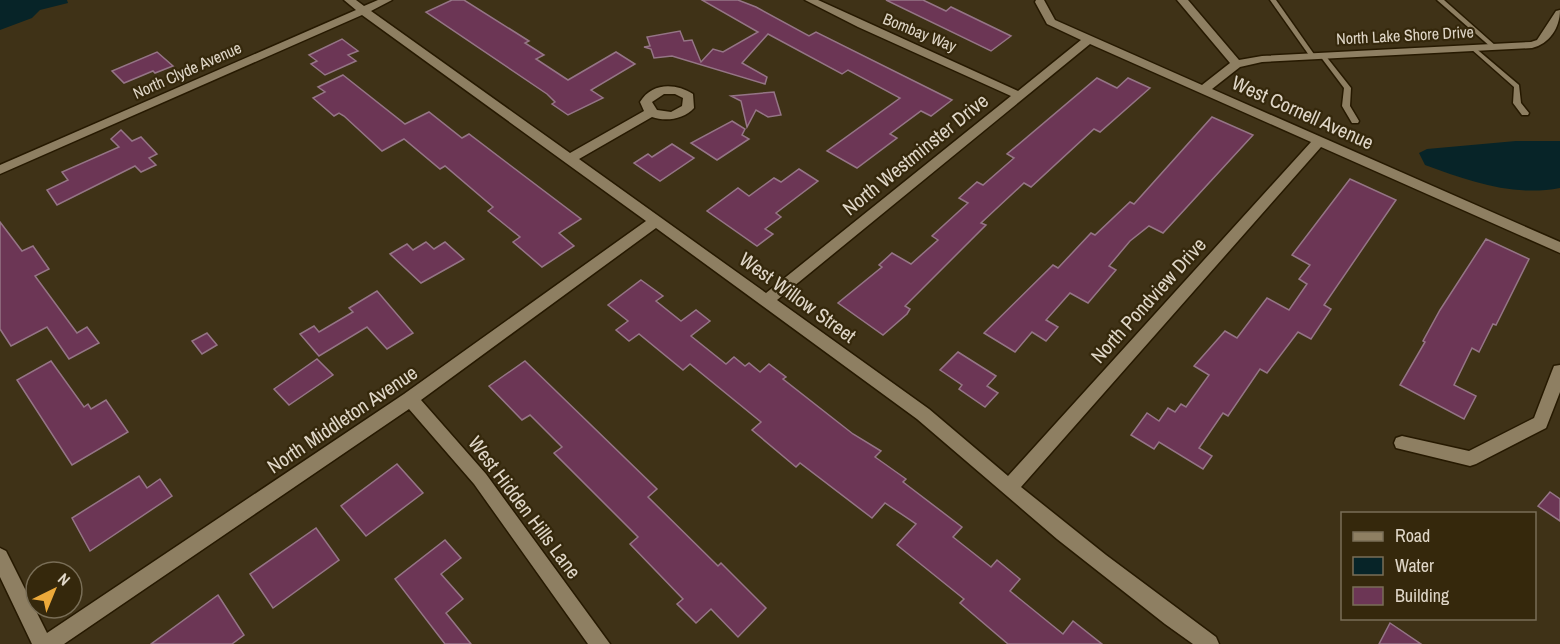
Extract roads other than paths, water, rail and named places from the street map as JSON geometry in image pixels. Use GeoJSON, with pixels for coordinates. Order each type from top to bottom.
{"type":"FeatureCollection","features":[{"type":"Feature","properties":{"kind":"street","name":"West Willow Street"},"geometry":{"type":"LineString","coordinates":[[349,0],[924,414],[1009,488],[1157,608],[1209,644]]}},
{"type":"Feature","properties":{"kind":"street","name":"North Clyde Avenue"},"geometry":{"type":"LineString","coordinates":[[0,170],[387,0]]}},
{"type":"Feature","properties":{"kind":"street","name":"Bombay Way"},"geometry":{"type":"LineString","coordinates":[[810,0],[882,36],[934,54],[1017,95]]}},
{"type":"Feature","properties":{"kind":"street"},"geometry":{"type":"LineString","coordinates":[[1182,0],[1236,64]]}},
{"type":"Feature","properties":{"kind":"street","name":"West Cornell Avenue"},"geometry":{"type":"LineString","coordinates":[[1040,2],[1051,22],[1560,248]]}},
{"type":"Feature","properties":{"kind":"street","name":"North Lake Shore Drive"},"geometry":{"type":"LineString","coordinates":[[1204,89],[1236,64],[1262,59],[1494,47],[1540,42],[1560,13]]}},
{"type":"Feature","properties":{"kind":"street","name":"North Westminster Drive"},"geometry":{"type":"LineString","coordinates":[[767,300],[1017,95],[1089,39]]}},
{"type":"Feature","properties":{"kind":"street"},"geometry":{"type":"LineString","coordinates":[[570,159],[651,112]]}},
{"type":"Feature","properties":{"kind":"street","name":"North Pondview Drive"},"geometry":{"type":"LineString","coordinates":[[1009,488],[1319,141]]}},
{"type":"Feature","properties":{"kind":"street","name":"North Middleton Avenue"},"geometry":{"type":"LineString","coordinates":[[45,644],[410,399],[656,221]]}},
{"type":"Feature","properties":{"kind":"street"},"geometry":{"type":"LineString","coordinates":[[1402,443],[1470,459],[1540,423],[1560,371]]}},
{"type":"Feature","properties":{"kind":"street","name":"West Hidden Hills Lane"},"geometry":{"type":"LineString","coordinates":[[410,399],[480,479],[600,644]]}},
{"type":"Feature","properties":{"kind":"street"},"geometry":{"type":"LineString","coordinates":[[0,557],[45,644]]}},
{"type":"Feature","properties":{"kind":"lane"},"geometry":{"type":"LineString","coordinates":[[1272,0],[1348,88],[1346,106],[1355,122]]}},
{"type":"Feature","properties":{"kind":"lane"},"geometry":{"type":"LineString","coordinates":[[1440,0],[1494,47]]}},
{"type":"Feature","properties":{"kind":"lane"},"geometry":{"type":"LineString","coordinates":[[1473,48],[1517,86],[1517,103],[1525,113]]}},
{"type":"Feature","properties":{"kind":"water"},"geometry":{"type":"Polygon","coordinates":[[[0,0],[67,0],[68,3],[40,10],[32,18],[0,30],[0,0]]]}},
{"type":"Feature","properties":{"kind":"water"},"geometry":{"type":"Polygon","coordinates":[[[1516,141],[1560,141],[1560,188],[1525,190],[1491,186],[1425,165],[1419,153],[1427,149],[1516,141]]]}}]}
